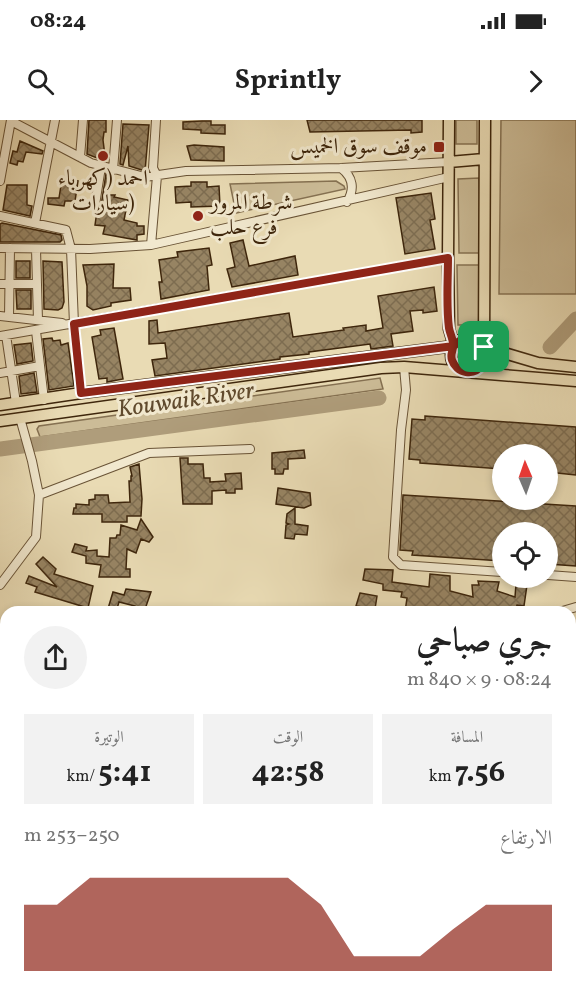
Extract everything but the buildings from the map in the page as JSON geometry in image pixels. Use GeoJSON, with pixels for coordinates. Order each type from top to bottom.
{"type":"FeatureCollection","features":[{"type":"Feature","properties":{"kind":"main road"},"geometry":{"type":"LineString","coordinates":[[449,120],[449,329],[454,346]]}},
{"type":"Feature","properties":{"kind":"main road"},"geometry":{"type":"LineString","coordinates":[[485,120],[484,159],[484,347],[485,357],[482,366],[468,372],[459,369],[451,356],[454,346],[467,338],[477,340],[484,347],[538,363],[576,368]]}},
{"type":"Feature","properties":{"kind":"main road"},"geometry":{"type":"LineString","coordinates":[[449,162],[484,159]]}},
{"type":"Feature","properties":{"kind":"main road"},"geometry":{"type":"LineString","coordinates":[[0,405],[454,346]]}},
{"type":"Feature","properties":{"kind":"main road"},"geometry":{"type":"LineString","coordinates":[[0,420],[381,368],[404,367],[576,381]]}},
{"type":"Feature","properties":{"kind":"street"},"geometry":{"type":"LineString","coordinates":[[35,223],[56,120]]}},
{"type":"Feature","properties":{"kind":"street"},"geometry":{"type":"LineString","coordinates":[[80,157],[83,120]]}},
{"type":"Feature","properties":{"kind":"street"},"geometry":{"type":"LineString","coordinates":[[113,170],[117,120]]}},
{"type":"Feature","properties":{"kind":"street"},"geometry":{"type":"LineString","coordinates":[[151,245],[157,176],[153,168],[156,120]]}},
{"type":"Feature","properties":{"kind":"street"},"geometry":{"type":"LineString","coordinates":[[0,181],[3,150],[11,121],[101,167],[145,177],[186,171],[341,168],[449,162]]}},
{"type":"Feature","properties":{"kind":"street"},"geometry":{"type":"LineString","coordinates":[[95,205],[101,167]]}},
{"type":"Feature","properties":{"kind":"street"},"geometry":{"type":"LineString","coordinates":[[341,168],[348,174],[352,183],[347,202]]}},
{"type":"Feature","properties":{"kind":"street"},"geometry":{"type":"LineString","coordinates":[[0,248],[71,249],[151,245],[449,177]]}},
{"type":"Feature","properties":{"kind":"street"},"geometry":{"type":"LineString","coordinates":[[0,216],[66,230],[71,249],[74,324],[81,393]]}},
{"type":"Feature","properties":{"kind":"street"},"geometry":{"type":"LineString","coordinates":[[10,248],[5,284],[5,317],[74,324]]}},
{"type":"Feature","properties":{"kind":"street"},"geometry":{"type":"LineString","coordinates":[[36,249],[38,320]]}},
{"type":"Feature","properties":{"kind":"street"},"geometry":{"type":"LineString","coordinates":[[16,403],[3,335],[448,258]]}},
{"type":"Feature","properties":{"kind":"street"},"geometry":{"type":"LineString","coordinates":[[5,284],[37,284]]}},
{"type":"Feature","properties":{"kind":"street"},"geometry":{"type":"LineString","coordinates":[[36,331],[44,400]]}},
{"type":"Feature","properties":{"kind":"street"},"geometry":{"type":"LineString","coordinates":[[0,373],[40,366]]}},
{"type":"Feature","properties":{"kind":"street"},"geometry":{"type":"LineString","coordinates":[[404,367],[406,390],[401,430],[393,556],[401,565],[492,571]]}},
{"type":"Feature","properties":{"kind":"street"},"geometry":{"type":"LineString","coordinates":[[0,585],[36,537],[39,495],[20,418]]}},
{"type":"Feature","properties":{"kind":"street"},"geometry":{"type":"LineString","coordinates":[[39,495],[149,453],[250,449]]}},
{"type":"Feature","properties":{"kind":"street"},"geometry":{"type":"LineString","coordinates":[[558,576],[576,577]]}},
{"type":"Feature","properties":{"kind":"shaded area"},"geometry":{"type":"Polygon","coordinates":[[[456,120],[477,120],[477,144],[456,144],[456,120]]]}},
{"type":"Feature","properties":{"kind":"shaded area"},"geometry":{"type":"Polygon","coordinates":[[[501,120],[576,120],[576,294],[499,294],[501,120]]]}},
{"type":"Feature","properties":{"kind":"shaded area"},"geometry":{"type":"Polygon","coordinates":[[[479,178],[481,253],[459,253],[458,179],[479,178]]]}},
{"type":"Feature","properties":{"kind":"shaded area"},"geometry":{"type":"Polygon","coordinates":[[[336,181],[345,189],[236,213],[230,184],[336,181]]]}},
{"type":"Feature","properties":{"kind":"shaded area"},"geometry":{"type":"Polygon","coordinates":[[[457,265],[479,265],[480,325],[458,325],[457,265]]]}},
{"type":"Feature","properties":{"kind":"shaded area"},"geometry":{"type":"Polygon","coordinates":[[[380,378],[383,389],[40,437],[37,429],[39,426],[380,378]]]}},
{"type":"Feature","properties":{"kind":"waterway","name":"Kouwaik River"},"geometry":{"type":"LineString","coordinates":[[550,347],[576,319]]}},
{"type":"Feature","properties":{"kind":"waterway","name":"Kouwaik River"},"geometry":{"type":"LineString","coordinates":[[0,449],[379,398]]}},
{"type":"Feature","properties":{"kind":"place","name":"موقف سوق الخميس"},"geometry":{"type":"Point","coordinates":[439,147]}},
{"type":"Feature","properties":{"kind":"place","name":"احمد (كهرباء سيارات)"},"geometry":{"type":"Point","coordinates":[103,156]}},
{"type":"Feature","properties":{"kind":"place","name":"شرطة المرور فرع حلب"},"geometry":{"type":"Point","coordinates":[198,216]}},
{"type":"Feature","properties":{"kind":"route"},"geometry":{"type":"LineString","coordinates":[[484,347],[477,340],[467,338],[457,342],[454,346],[81,393],[74,324],[448,258],[449,329],[454,346],[452,361],[463,371],[478,369],[484,362],[484,347]]}}]}
